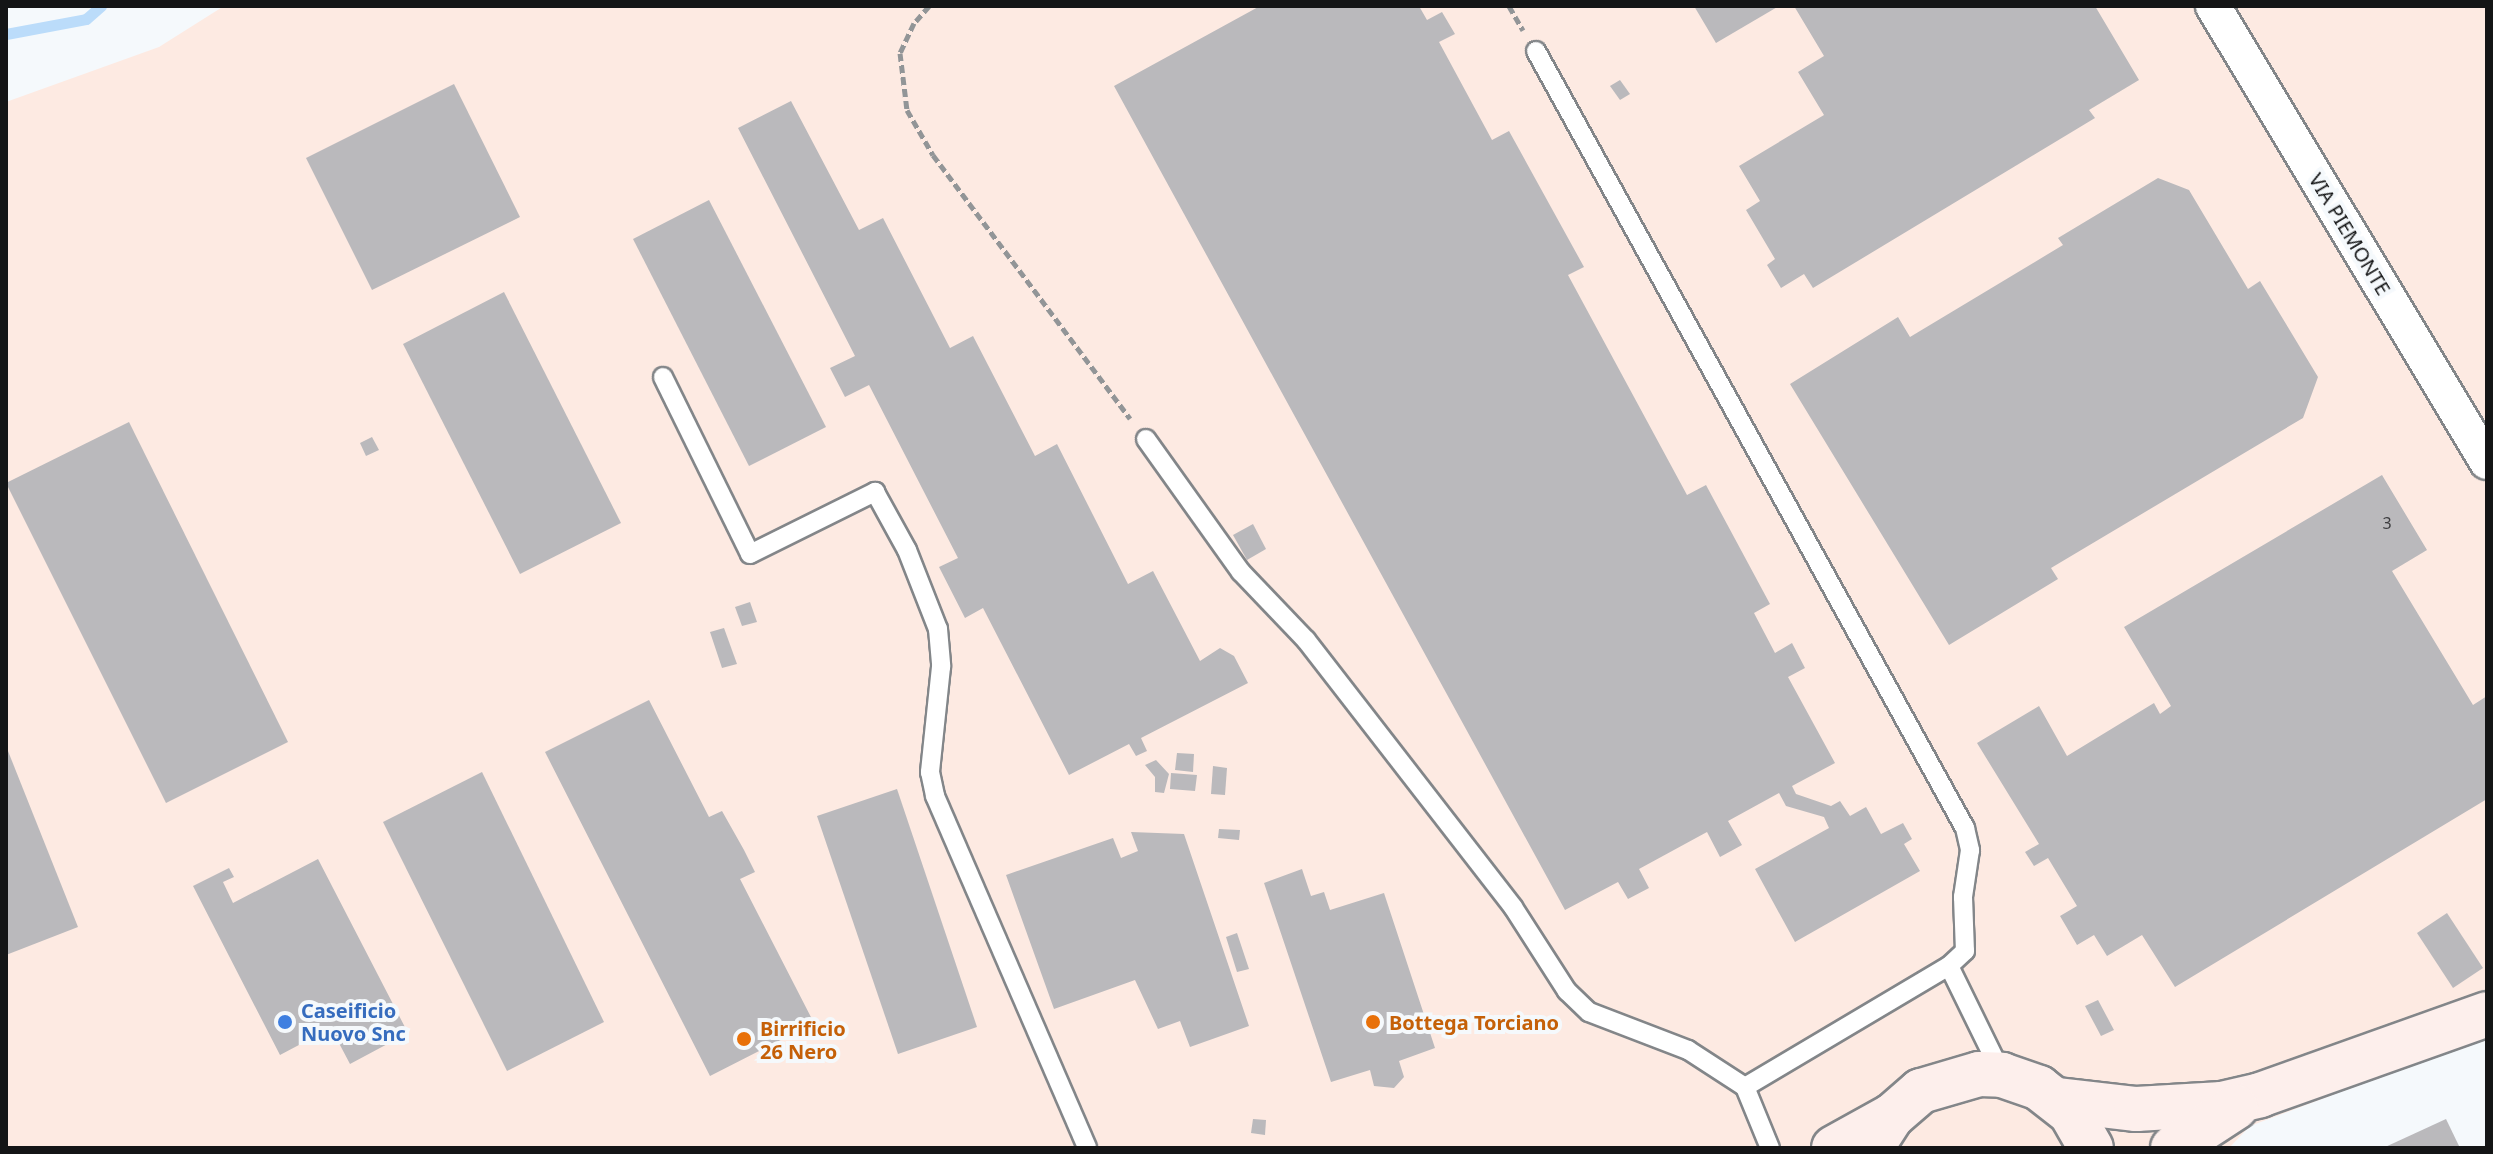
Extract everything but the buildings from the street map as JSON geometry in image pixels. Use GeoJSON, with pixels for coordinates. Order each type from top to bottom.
{"type":"FeatureCollection","features":[{"type":"Feature","properties":{"kind":"main road"},"geometry":{"type":"LineString","coordinates":[[1834,1148],[1881,1132],[1938,1082],[2002,1075],[2058,1100],[2160,1109],[2260,1095],[2487,1014]]}},
{"type":"Feature","properties":{"kind":"main road"},"geometry":{"type":"LineString","coordinates":[[2173,1148],[2260,1095]]}},
{"type":"Feature","properties":{"kind":"main road"},"geometry":{"type":"LineString","coordinates":[[2058,1100],[2091,1148]]}},
{"type":"Feature","properties":{"kind":"street","name":"VIA PIEMONTE"},"geometry":{"type":"LineString","coordinates":[[2213,6],[2487,462]]}},
{"type":"Feature","properties":{"kind":"lane"},"geometry":{"type":"LineString","coordinates":[[1536,51],[1965,828],[1970,850],[1963,897],[1965,951],[1949,966],[1745,1087]]}},
{"type":"Feature","properties":{"kind":"lane"},"geometry":{"type":"LineString","coordinates":[[663,377],[750,554],[875,492],[886,512],[938,629],[941,667],[930,772],[935,796],[1087,1148]]}},
{"type":"Feature","properties":{"kind":"lane"},"geometry":{"type":"LineString","coordinates":[[1146,439],[1227,554],[1306,640],[1508,899],[1567,991],[1589,1012],[1688,1050],[1745,1087],[1770,1148]]}},
{"type":"Feature","properties":{"kind":"lane"},"geometry":{"type":"LineString","coordinates":[[1949,966],[2002,1075]]}},
{"type":"Feature","properties":{"kind":"path"},"geometry":{"type":"LineString","coordinates":[[929,6],[900,53],[907,110],[933,155],[1146,439]]}},
{"type":"Feature","properties":{"kind":"shaded area"},"geometry":{"type":"Polygon","coordinates":[[[224,6],[2487,6],[2487,1037],[2250,1126],[2229,1148],[6,1148],[6,102],[159,47],[224,6]]]}},
{"type":"Feature","properties":{"kind":"waterway"},"geometry":{"type":"LineString","coordinates":[[6,34],[86,19],[101,6]]}},
{"type":"Feature","properties":{"kind":"place","name":"Caseificio Nuovo Snc"},"geometry":{"type":"Point","coordinates":[285,1022]}},
{"type":"Feature","properties":{"kind":"place","name":"Bottega Torciano"},"geometry":{"type":"Point","coordinates":[1373,1022]}},
{"type":"Feature","properties":{"kind":"place","name":"Birrificio 26 Nero"},"geometry":{"type":"Point","coordinates":[744,1039]}}]}
